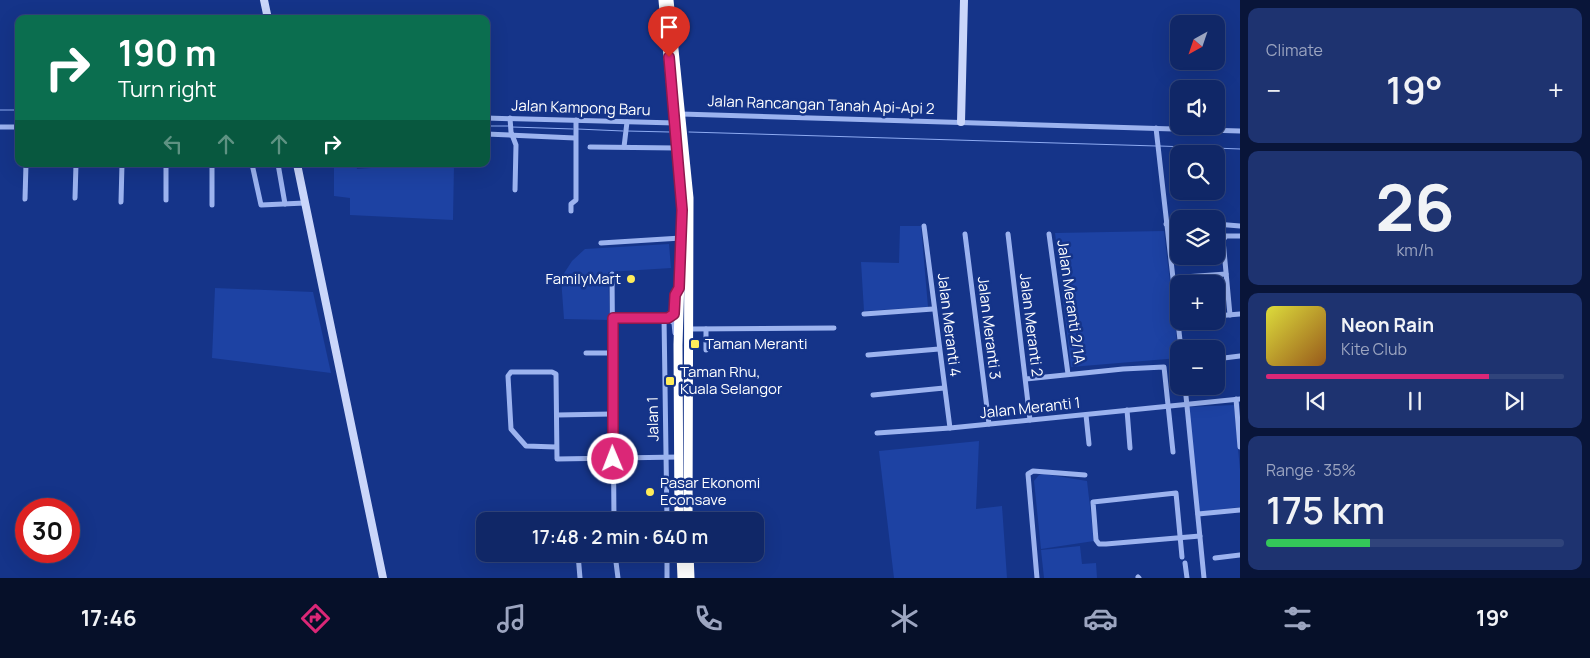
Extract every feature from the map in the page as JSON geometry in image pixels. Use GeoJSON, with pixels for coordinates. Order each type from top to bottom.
{"type":"FeatureCollection","features":[{"type":"Feature","properties":{"kind":"highway"},"geometry":{"type":"LineString","coordinates":[[663,0],[682,210],[678,345],[682,512]]}},
{"type":"Feature","properties":{"kind":"highway"},"geometry":{"type":"LineString","coordinates":[[669,0],[689,198],[689,329],[682,512]]}},
{"type":"Feature","properties":{"kind":"highway"},"geometry":{"type":"LineString","coordinates":[[681,562],[682,578]]}},
{"type":"Feature","properties":{"kind":"highway"},"geometry":{"type":"LineString","coordinates":[[689,562],[690,578]]}},
{"type":"Feature","properties":{"kind":"street"},"geometry":{"type":"LineString","coordinates":[[264,0],[267,15]]}},
{"type":"Feature","properties":{"kind":"street"},"geometry":{"type":"LineString","coordinates":[[961,122],[964,0]]}},
{"type":"Feature","properties":{"kind":"street","name":"Jalan Rancangan Tanah Api-Api 2"},"geometry":{"type":"LineString","coordinates":[[681,114],[1156,128]]}},
{"type":"Feature","properties":{"kind":"street","name":"Jalan Kampong Baru"},"geometry":{"type":"LineString","coordinates":[[490,118],[576,120],[627,124],[675,123]]}},
{"type":"Feature","properties":{"kind":"street"},"geometry":{"type":"LineString","coordinates":[[510,120],[516,145],[515,190]]}},
{"type":"Feature","properties":{"kind":"street"},"geometry":{"type":"LineString","coordinates":[[571,211],[572,204],[576,200],[576,120]]}},
{"type":"Feature","properties":{"kind":"street"},"geometry":{"type":"LineString","coordinates":[[624,147],[627,124]]}},
{"type":"Feature","properties":{"kind":"street"},"geometry":{"type":"LineString","coordinates":[[0,126],[15,127]]}},
{"type":"Feature","properties":{"kind":"street"},"geometry":{"type":"LineString","coordinates":[[1172,275],[1156,128],[1240,131]]}},
{"type":"Feature","properties":{"kind":"street"},"geometry":{"type":"LineString","coordinates":[[490,134],[575,138]]}},
{"type":"Feature","properties":{"kind":"street"},"geometry":{"type":"LineString","coordinates":[[590,147],[677,148]]}},
{"type":"Feature","properties":{"kind":"street"},"geometry":{"type":"LineString","coordinates":[[25,199],[26,167]]}},
{"type":"Feature","properties":{"kind":"street"},"geometry":{"type":"LineString","coordinates":[[74,198],[76,167]]}},
{"type":"Feature","properties":{"kind":"street"},"geometry":{"type":"LineString","coordinates":[[122,167],[122,202]]}},
{"type":"Feature","properties":{"kind":"street"},"geometry":{"type":"LineString","coordinates":[[166,167],[166,200]]}},
{"type":"Feature","properties":{"kind":"street"},"geometry":{"type":"LineString","coordinates":[[212,167],[212,204]]}},
{"type":"Feature","properties":{"kind":"street"},"geometry":{"type":"LineString","coordinates":[[253,167],[260,204],[305,203]]}},
{"type":"Feature","properties":{"kind":"street"},"geometry":{"type":"LineString","coordinates":[[279,167],[285,204]]}},
{"type":"Feature","properties":{"kind":"street"},"geometry":{"type":"LineString","coordinates":[[298,167],[382,578]]}},
{"type":"Feature","properties":{"kind":"street"},"geometry":{"type":"LineString","coordinates":[[1225,225],[1240,226]]}},
{"type":"Feature","properties":{"kind":"street","name":"Jalan Meranti 4"},"geometry":{"type":"LineString","coordinates":[[924,226],[950,428]]}},
{"type":"Feature","properties":{"kind":"street","name":"Jalan Meranti 3"},"geometry":{"type":"LineString","coordinates":[[965,234],[989,424]]}},
{"type":"Feature","properties":{"kind":"street","name":"Jalan Meranti 2"},"geometry":{"type":"LineString","coordinates":[[1008,234],[1030,420]]}},
{"type":"Feature","properties":{"kind":"street","name":"Jalan Meranti 2/1A"},"geometry":{"type":"LineString","coordinates":[[1049,234],[1068,374]]}},
{"type":"Feature","properties":{"kind":"street"},"geometry":{"type":"LineString","coordinates":[[1230,315],[1224,238],[1240,236]]}},
{"type":"Feature","properties":{"kind":"street"},"geometry":{"type":"LineString","coordinates":[[601,243],[681,238]]}},
{"type":"Feature","properties":{"kind":"street"},"geometry":{"type":"LineString","coordinates":[[612,274],[614,512]]}},
{"type":"Feature","properties":{"kind":"street"},"geometry":{"type":"LineString","coordinates":[[1212,275],[1226,274]]}},
{"type":"Feature","properties":{"kind":"street","name":"Jalan 1"},"geometry":{"type":"LineString","coordinates":[[666,512],[666,318],[674,314],[675,295],[679,288]]}},
{"type":"Feature","properties":{"kind":"street"},"geometry":{"type":"LineString","coordinates":[[864,314],[934,309]]}},
{"type":"Feature","properties":{"kind":"street"},"geometry":{"type":"LineString","coordinates":[[1225,315],[1240,314]]}},
{"type":"Feature","properties":{"kind":"street"},"geometry":{"type":"LineString","coordinates":[[613,318],[666,318],[674,323],[678,345]]}},
{"type":"Feature","properties":{"kind":"street"},"geometry":{"type":"LineString","coordinates":[[689,329],[834,328]]}},
{"type":"Feature","properties":{"kind":"street"},"geometry":{"type":"LineString","coordinates":[[706,329],[706,350]]}},
{"type":"Feature","properties":{"kind":"street"},"geometry":{"type":"LineString","coordinates":[[868,355],[939,348]]}},
{"type":"Feature","properties":{"kind":"street"},"geometry":{"type":"LineString","coordinates":[[586,353],[612,353]]}},
{"type":"Feature","properties":{"kind":"street"},"geometry":{"type":"LineString","coordinates":[[1225,358],[1240,356]]}},
{"type":"Feature","properties":{"kind":"street"},"geometry":{"type":"LineString","coordinates":[[1026,379],[1164,367],[1173,452]]}},
{"type":"Feature","properties":{"kind":"street"},"geometry":{"type":"LineString","coordinates":[[556,448],[526,446],[511,428],[508,376],[512,372],[556,373],[557,415],[556,448],[555,457],[559,460],[679,457]]}},
{"type":"Feature","properties":{"kind":"street"},"geometry":{"type":"LineString","coordinates":[[873,395],[944,388]]}},
{"type":"Feature","properties":{"kind":"street"},"geometry":{"type":"LineString","coordinates":[[1185,395],[1204,578]]}},
{"type":"Feature","properties":{"kind":"street"},"geometry":{"type":"LineString","coordinates":[[1238,399],[1240,447]]}},
{"type":"Feature","properties":{"kind":"street","name":"Jalan Meranti 1"},"geometry":{"type":"LineString","coordinates":[[877,433],[950,428],[1238,399]]}},
{"type":"Feature","properties":{"kind":"street"},"geometry":{"type":"LineString","coordinates":[[1127,410],[1130,448]]}},
{"type":"Feature","properties":{"kind":"street"},"geometry":{"type":"LineString","coordinates":[[557,415],[612,414]]}},
{"type":"Feature","properties":{"kind":"street"},"geometry":{"type":"LineString","coordinates":[[1086,415],[1090,444]]}},
{"type":"Feature","properties":{"kind":"street"},"geometry":{"type":"LineString","coordinates":[[1037,578],[1028,474],[1033,471],[1085,475]]}},
{"type":"Feature","properties":{"kind":"street"},"geometry":{"type":"LineString","coordinates":[[1182,557],[1180,537],[1176,493],[1093,502],[1096,540],[1099,544],[1180,537],[1200,536]]}},
{"type":"Feature","properties":{"kind":"street"},"geometry":{"type":"LineString","coordinates":[[1198,514],[1240,510]]}},
{"type":"Feature","properties":{"kind":"street"},"geometry":{"type":"LineString","coordinates":[[1215,558],[1240,555]]}},
{"type":"Feature","properties":{"kind":"street"},"geometry":{"type":"LineString","coordinates":[[579,562],[580,578]]}},
{"type":"Feature","properties":{"kind":"street"},"geometry":{"type":"LineString","coordinates":[[616,562],[618,578]]}},
{"type":"Feature","properties":{"kind":"street"},"geometry":{"type":"LineString","coordinates":[[667,562],[667,578]]}},
{"type":"Feature","properties":{"kind":"street"},"geometry":{"type":"LineString","coordinates":[[1185,563],[1187,578]]}},
{"type":"Feature","properties":{"kind":"shaded area"},"geometry":{"type":"Polygon","coordinates":[[[334,167],[357,167],[357,169],[454,167],[453,220],[350,215],[350,198],[334,196],[334,167]]]}},
{"type":"Feature","properties":{"kind":"shaded area"},"geometry":{"type":"Polygon","coordinates":[[[900,226],[921,226],[928,307],[864,311],[861,262],[899,263],[900,226]]]}},
{"type":"Feature","properties":{"kind":"shaded area"},"geometry":{"type":"Polygon","coordinates":[[[1164,231],[1170,282],[1170,330],[1176,330],[1177,340],[1170,340],[1170,359],[1071,367],[1055,233],[1164,231]]]}},
{"type":"Feature","properties":{"kind":"shaded area"},"geometry":{"type":"Polygon","coordinates":[[[669,244],[671,268],[608,272],[610,320],[564,319],[561,278],[572,261],[585,249],[669,244]]]}},
{"type":"Feature","properties":{"kind":"shaded area"},"geometry":{"type":"Polygon","coordinates":[[[215,288],[313,292],[331,373],[212,358],[215,288]]]}},
{"type":"Feature","properties":{"kind":"shaded area"},"geometry":{"type":"Polygon","coordinates":[[[1234,405],[1240,470],[1240,507],[1199,512],[1188,407],[1234,405]]]}},
{"type":"Feature","properties":{"kind":"shaded area"},"geometry":{"type":"Polygon","coordinates":[[[979,441],[976,509],[1002,506],[1007,578],[894,578],[879,451],[979,441]]]}},
{"type":"Feature","properties":{"kind":"shaded area"},"geometry":{"type":"Polygon","coordinates":[[[1044,474],[1087,481],[1094,541],[1041,549],[1034,481],[1039,475],[1044,474]]]}},
{"type":"Feature","properties":{"kind":"shaded area"},"geometry":{"type":"Polygon","coordinates":[[[1080,546],[1082,564],[1096,563],[1097,578],[1044,578],[1041,550],[1080,546]]]}},
{"type":"Feature","properties":{"kind":"waterway"},"geometry":{"type":"LineString","coordinates":[[0,110],[15,110]]}},
{"type":"Feature","properties":{"kind":"waterway"},"geometry":{"type":"LineString","coordinates":[[490,126],[508,126]]}},
{"type":"Feature","properties":{"kind":"waterway"},"geometry":{"type":"LineString","coordinates":[[512,127],[573,129]]}},
{"type":"Feature","properties":{"kind":"waterway"},"geometry":{"type":"LineString","coordinates":[[577,129],[623,131]]}},
{"type":"Feature","properties":{"kind":"waterway"},"geometry":{"type":"LineString","coordinates":[[627,131],[669,132]]}},
{"type":"Feature","properties":{"kind":"waterway"},"geometry":{"type":"LineString","coordinates":[[689,132],[1156,146]]}},
{"type":"Feature","properties":{"kind":"waterway"},"geometry":{"type":"LineString","coordinates":[[1160,146],[1240,149]]}},
{"type":"Feature","properties":{"kind":"place","name":"FamilyMart"},"geometry":{"type":"Point","coordinates":[631,279]}},
{"type":"Feature","properties":{"kind":"place","name":"Taman Meranti"},"geometry":{"type":"Point","coordinates":[695,344]}},
{"type":"Feature","properties":{"kind":"place","name":"Taman Rhu, Kuala Selangor"},"geometry":{"type":"Point","coordinates":[670,381]}},
{"type":"Feature","properties":{"kind":"place","name":"Pasar Ekonomi Econsave"},"geometry":{"type":"Point","coordinates":[650,492]}},
{"type":"Feature","properties":{"kind":"route"},"geometry":{"type":"LineString","coordinates":[[613,459],[613,318],[668,318],[674,314],[675,295],[679,288],[682,210],[669,57]]}}]}
